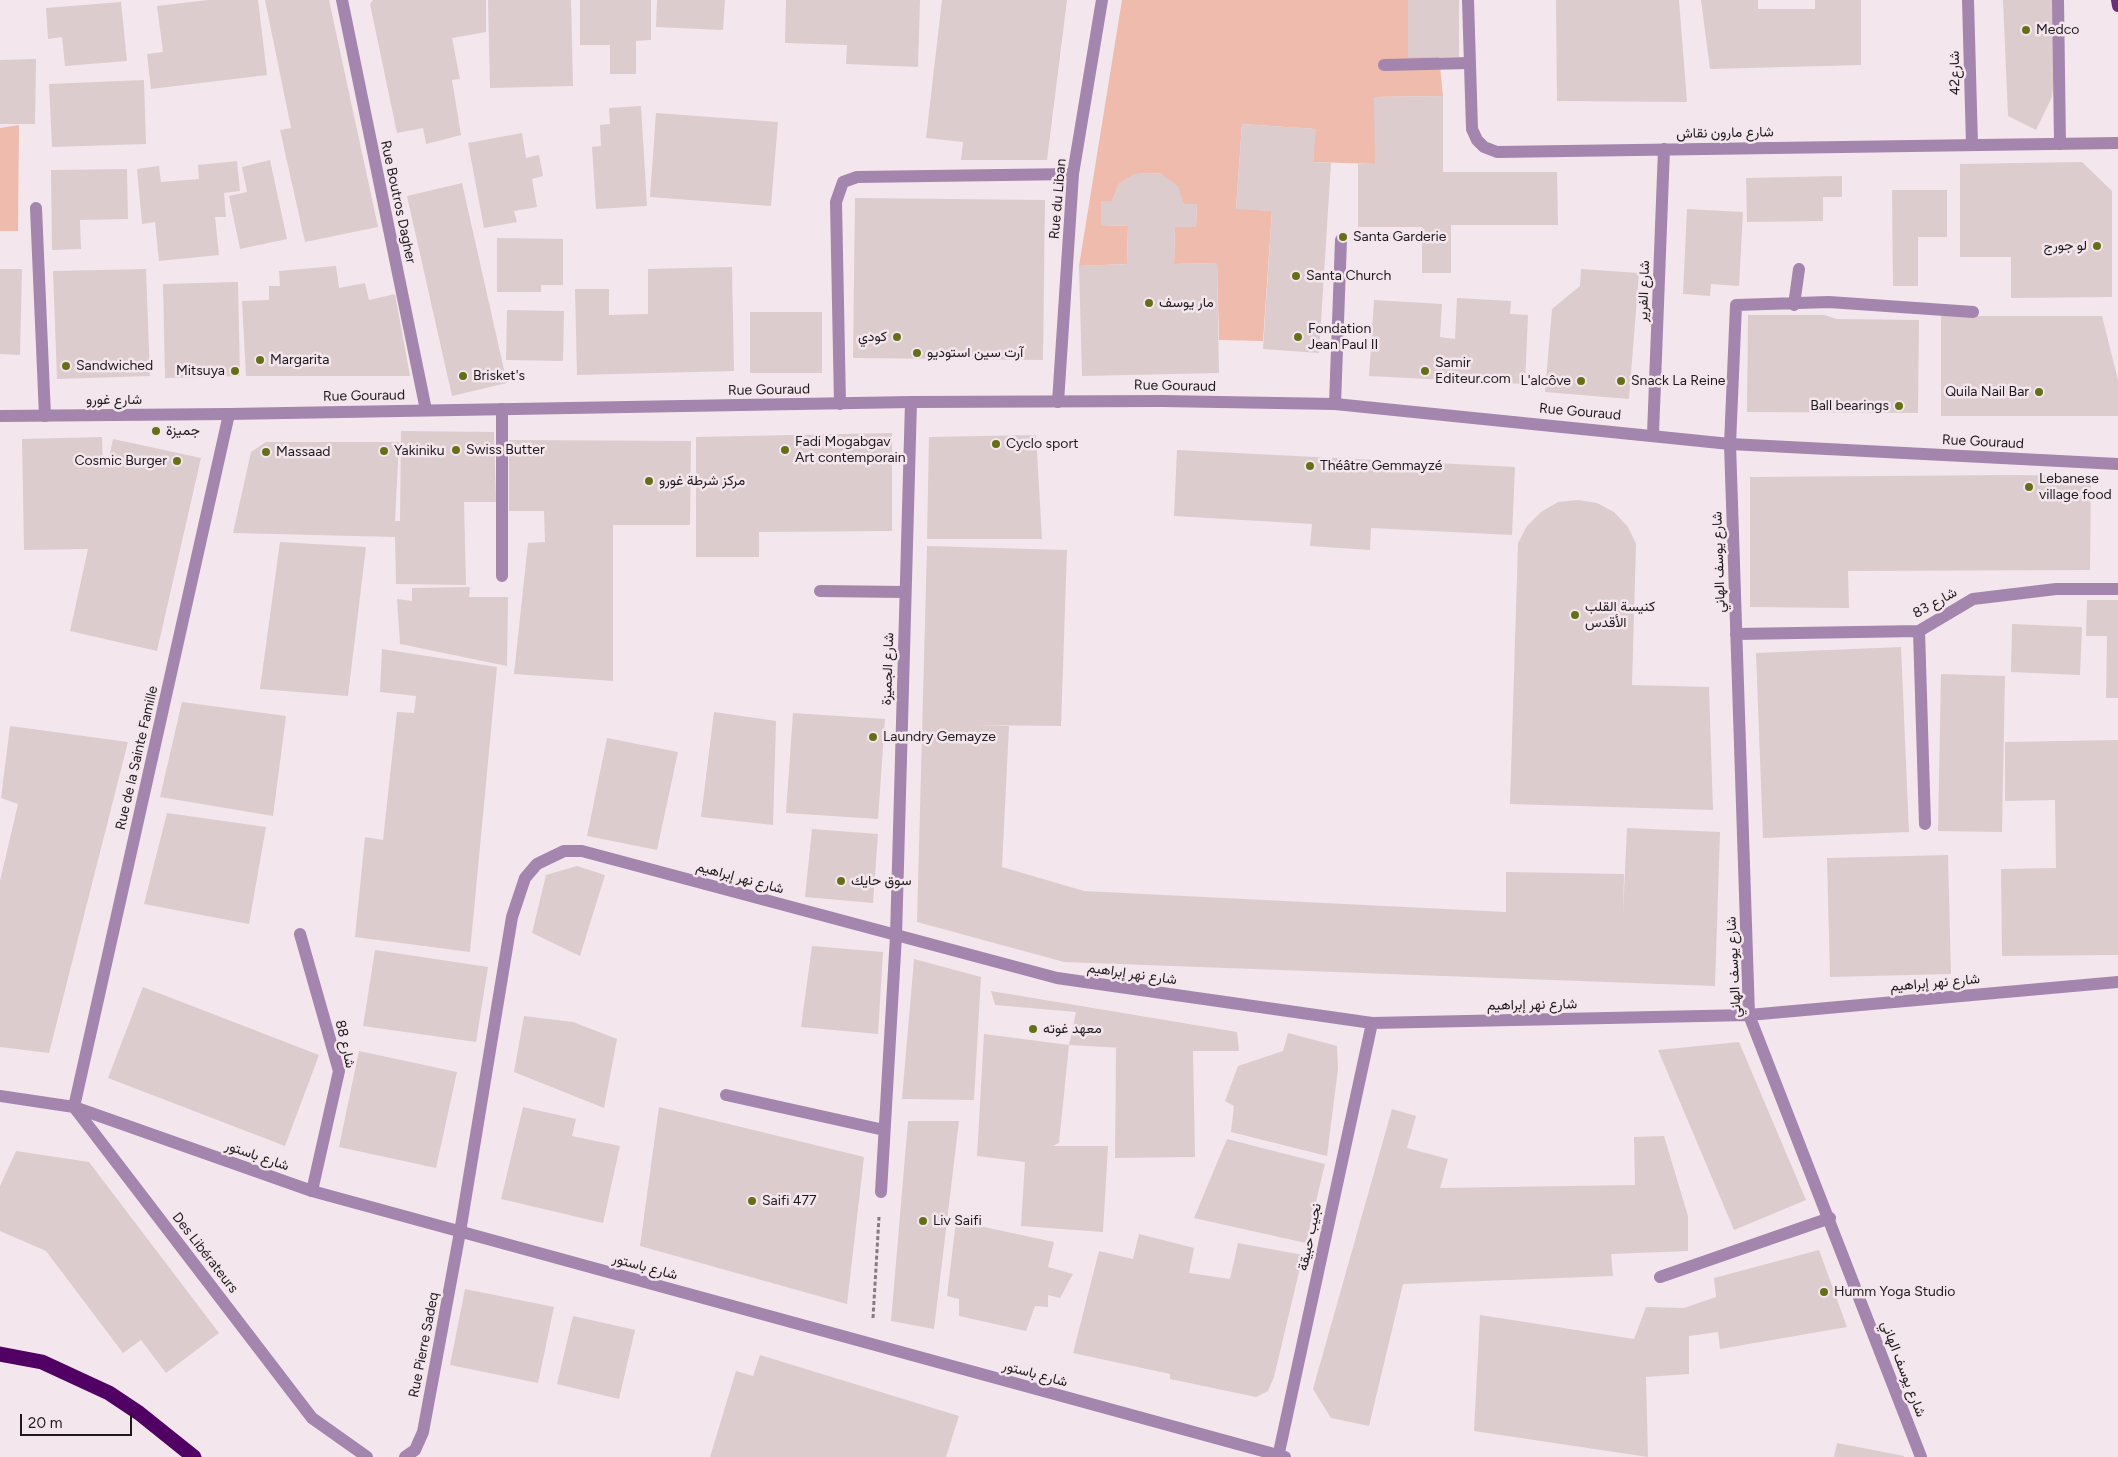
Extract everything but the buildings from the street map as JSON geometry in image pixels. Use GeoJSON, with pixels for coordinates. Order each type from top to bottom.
{"type":"FeatureCollection","features":[{"type":"Feature","properties":{"kind":"highway"},"geometry":{"type":"LineString","coordinates":[[0,1354],[42,1362],[109,1393],[139,1412],[194,1457]]}},
{"type":"Feature","properties":{"kind":"main road"},"geometry":{"type":"LineString","coordinates":[[2116,0],[2118,6]]}},
{"type":"Feature","properties":{"kind":"street","name":"Rue Boutros Dagher"},"geometry":{"type":"LineString","coordinates":[[342,0],[426,410]]}},
{"type":"Feature","properties":{"kind":"street","name":"Rue du Liban"},"geometry":{"type":"LineString","coordinates":[[1058,402],[1073,174],[1102,0]]}},
{"type":"Feature","properties":{"kind":"street","name":"شارع مارون نقاش"},"geometry":{"type":"LineString","coordinates":[[1468,0],[1472,129],[1477,140],[1484,147],[1497,152],[2118,144]]}},
{"type":"Feature","properties":{"kind":"street","name":"شارع42"},"geometry":{"type":"LineString","coordinates":[[1968,0],[1972,145]]}},
{"type":"Feature","properties":{"kind":"street"},"geometry":{"type":"LineString","coordinates":[[2058,0],[2060,144]]}},
{"type":"Feature","properties":{"kind":"street"},"geometry":{"type":"LineString","coordinates":[[1384,65],[1469,63]]}},
{"type":"Feature","properties":{"kind":"street","name":"شارع الفرير"},"geometry":{"type":"LineString","coordinates":[[1653,434],[1664,149]]}},
{"type":"Feature","properties":{"kind":"street"},"geometry":{"type":"LineString","coordinates":[[840,404],[836,202],[843,182],[857,177],[1073,174]]}},
{"type":"Feature","properties":{"kind":"street"},"geometry":{"type":"LineString","coordinates":[[36,208],[45,416]]}},
{"type":"Feature","properties":{"kind":"street"},"geometry":{"type":"LineString","coordinates":[[1335,404],[1341,240]]}},
{"type":"Feature","properties":{"kind":"street"},"geometry":{"type":"LineString","coordinates":[[1799,269],[1794,305],[1829,302],[1973,312]]}},
{"type":"Feature","properties":{"kind":"street","name":"شارع يوسف الهاني"},"geometry":{"type":"LineString","coordinates":[[1794,305],[1736,305],[1730,444],[1749,1015],[1830,1218],[1921,1457]]}},
{"type":"Feature","properties":{"kind":"street","name":"Rue Gouraud"},"geometry":{"type":"LineString","coordinates":[[229,414],[911,402],[1162,400],[1335,404],[1653,434],[1730,444],[2118,464]]}},
{"type":"Feature","properties":{"kind":"street","name":"شارع الجميزة"},"geometry":{"type":"LineString","coordinates":[[881,1192],[896,936],[911,402]]}},
{"type":"Feature","properties":{"kind":"street"},"geometry":{"type":"LineString","coordinates":[[502,409],[502,576]]}},
{"type":"Feature","properties":{"kind":"street","name":"شارع غورو"},"geometry":{"type":"LineString","coordinates":[[0,416],[229,414]]}},
{"type":"Feature","properties":{"kind":"street","name":"Rue de la Sainte Famille"},"geometry":{"type":"LineString","coordinates":[[74,1108],[229,414]]}},
{"type":"Feature","properties":{"kind":"street","name":"شارع 83"},"geometry":{"type":"LineString","coordinates":[[1736,634],[1919,630],[1973,599],[2056,589],[2118,589]]}},
{"type":"Feature","properties":{"kind":"street"},"geometry":{"type":"LineString","coordinates":[[820,590],[905,592]]}},
{"type":"Feature","properties":{"kind":"street"},"geometry":{"type":"LineString","coordinates":[[1919,630],[1925,824]]}},
{"type":"Feature","properties":{"kind":"street","name":"شارع نهر إبراهيم"},"geometry":{"type":"LineString","coordinates":[[460,1232],[512,918],[525,878],[537,864],[564,851],[582,851],[1057,978],[1372,1023],[1749,1015],[2118,982]]}},
{"type":"Feature","properties":{"kind":"street","name":"شارع 88"},"geometry":{"type":"LineString","coordinates":[[300,934],[339,1071],[312,1191]]}},
{"type":"Feature","properties":{"kind":"street","name":"نجيب حبيقة"},"geometry":{"type":"LineString","coordinates":[[1280,1457],[1372,1023]]}},
{"type":"Feature","properties":{"kind":"street"},"geometry":{"type":"LineString","coordinates":[[726,1095],[884,1130]]}},
{"type":"Feature","properties":{"kind":"street","name":"شارع باستور"},"geometry":{"type":"LineString","coordinates":[[0,1096],[74,1108],[312,1191],[1280,1457]]}},
{"type":"Feature","properties":{"kind":"street","name":"Des Libérateurs"},"geometry":{"type":"LineString","coordinates":[[74,1108],[312,1418],[367,1457]]}},
{"type":"Feature","properties":{"kind":"street"},"geometry":{"type":"LineString","coordinates":[[1660,1277],[1830,1218]]}},
{"type":"Feature","properties":{"kind":"street","name":"Rue Pierre Sadeq"},"geometry":{"type":"LineString","coordinates":[[405,1457],[415,1450],[423,1432],[460,1232]]}},
{"type":"Feature","properties":{"kind":"path"},"geometry":{"type":"LineString","coordinates":[[871,1345],[881,1192]]}},
{"type":"Feature","properties":{"kind":"shaded area"},"geometry":{"type":"Polygon","coordinates":[[[1122,0],[1408,0],[1439,57],[1443,96],[1375,97],[1375,164],[1313,162],[1315,129],[1242,124],[1236,208],[1272,211],[1263,341],[1219,340],[1217,263],[1174,264],[1175,227],[1196,227],[1197,204],[1184,204],[1160,173],[1135,174],[1119,184],[1112,201],[1101,201],[1101,225],[1128,226],[1127,264],[1079,266],[1122,0]]]}},
{"type":"Feature","properties":{"kind":"shaded area"},"geometry":{"type":"Polygon","coordinates":[[[19,125],[18,231],[0,231],[0,128],[19,125]]]}},
{"type":"Feature","properties":{"kind":"place","name":"Medco"},"geometry":{"type":"Point","coordinates":[2026,30]}},
{"type":"Feature","properties":{"kind":"place","name":"Santa Garderie"},"geometry":{"type":"Point","coordinates":[1343,237]}},
{"type":"Feature","properties":{"kind":"place","name":"لو جورج"},"geometry":{"type":"Point","coordinates":[2097,246]}},
{"type":"Feature","properties":{"kind":"place","name":"Santa Church"},"geometry":{"type":"Point","coordinates":[1296,276]}},
{"type":"Feature","properties":{"kind":"place","name":"مار يوسف"},"geometry":{"type":"Point","coordinates":[1149,303]}},
{"type":"Feature","properties":{"kind":"place","name":"كودي"},"geometry":{"type":"Point","coordinates":[897,337]}},
{"type":"Feature","properties":{"kind":"place","name":"Fondation Jean Paul II"},"geometry":{"type":"Point","coordinates":[1298,337]}},
{"type":"Feature","properties":{"kind":"place","name":"آرت سين استوديو"},"geometry":{"type":"Point","coordinates":[917,353]}},
{"type":"Feature","properties":{"kind":"place","name":"Margarita"},"geometry":{"type":"Point","coordinates":[260,360]}},
{"type":"Feature","properties":{"kind":"place","name":"Sandwiched"},"geometry":{"type":"Point","coordinates":[66,366]}},
{"type":"Feature","properties":{"kind":"place","name":"Mitsuya"},"geometry":{"type":"Point","coordinates":[235,371]}},
{"type":"Feature","properties":{"kind":"place","name":"Samir Editeur.com"},"geometry":{"type":"Point","coordinates":[1425,371]}},
{"type":"Feature","properties":{"kind":"place","name":"Brisket's"},"geometry":{"type":"Point","coordinates":[463,376]}},
{"type":"Feature","properties":{"kind":"place","name":"L'alcôve"},"geometry":{"type":"Point","coordinates":[1581,381]}},
{"type":"Feature","properties":{"kind":"place","name":"Snack La Reine"},"geometry":{"type":"Point","coordinates":[1621,381]}},
{"type":"Feature","properties":{"kind":"place","name":"Quila Nail Bar"},"geometry":{"type":"Point","coordinates":[2039,392]}},
{"type":"Feature","properties":{"kind":"place","name":"Ball bearings"},"geometry":{"type":"Point","coordinates":[1899,406]}},
{"type":"Feature","properties":{"kind":"place","name":"جميزة"},"geometry":{"type":"Point","coordinates":[156,431]}},
{"type":"Feature","properties":{"kind":"place","name":"Cyclo sport"},"geometry":{"type":"Point","coordinates":[996,444]}},
{"type":"Feature","properties":{"kind":"place","name":"Swiss Butter"},"geometry":{"type":"Point","coordinates":[456,450]}},
{"type":"Feature","properties":{"kind":"place","name":"Fadi Mogabgav Art contemporain"},"geometry":{"type":"Point","coordinates":[785,450]}},
{"type":"Feature","properties":{"kind":"place","name":"Yakiniku"},"geometry":{"type":"Point","coordinates":[384,451]}},
{"type":"Feature","properties":{"kind":"place","name":"Massaad"},"geometry":{"type":"Point","coordinates":[266,452]}},
{"type":"Feature","properties":{"kind":"place","name":"Cosmic Burger"},"geometry":{"type":"Point","coordinates":[177,461]}},
{"type":"Feature","properties":{"kind":"place","name":"Théâtre Gemmayzé"},"geometry":{"type":"Point","coordinates":[1310,466]}},
{"type":"Feature","properties":{"kind":"place","name":"مركز شرطة غورو"},"geometry":{"type":"Point","coordinates":[649,481]}},
{"type":"Feature","properties":{"kind":"place","name":"Lebanese village food"},"geometry":{"type":"Point","coordinates":[2029,487]}},
{"type":"Feature","properties":{"kind":"place","name":"كنيسة القلب الأقدس"},"geometry":{"type":"Point","coordinates":[1575,615]}},
{"type":"Feature","properties":{"kind":"place","name":"Laundry Gemayze"},"geometry":{"type":"Point","coordinates":[873,737]}},
{"type":"Feature","properties":{"kind":"place","name":"سوق حايك"},"geometry":{"type":"Point","coordinates":[841,881]}},
{"type":"Feature","properties":{"kind":"place","name":"معهد غوته"},"geometry":{"type":"Point","coordinates":[1033,1029]}},
{"type":"Feature","properties":{"kind":"place","name":"Saifi 477"},"geometry":{"type":"Point","coordinates":[752,1201]}},
{"type":"Feature","properties":{"kind":"place","name":"Liv Saifi"},"geometry":{"type":"Point","coordinates":[923,1221]}},
{"type":"Feature","properties":{"kind":"place","name":"Humm Yoga Studio"},"geometry":{"type":"Point","coordinates":[1824,1292]}}]}
